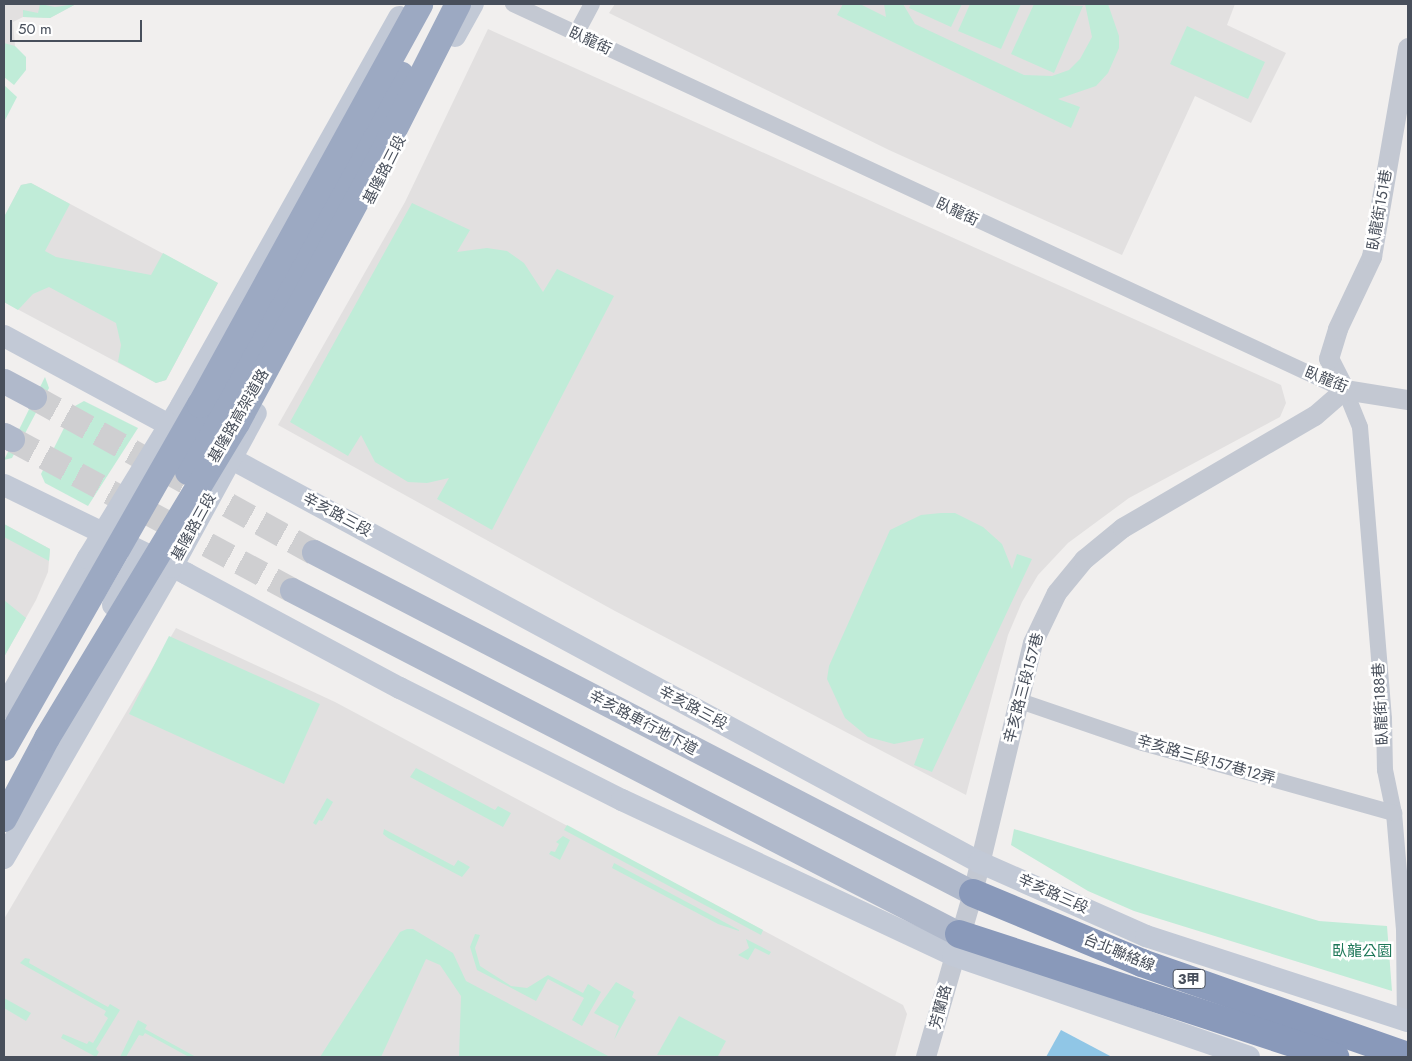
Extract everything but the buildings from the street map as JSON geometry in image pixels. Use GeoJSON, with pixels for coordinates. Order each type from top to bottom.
{"type":"FeatureCollection","features":[{"type":"Feature","properties":{"kind":"highway"},"geometry":{"type":"LineString","coordinates":[[7,728],[200,405],[420,4]]}},
{"type":"Feature","properties":{"kind":"highway"},"geometry":{"type":"LineString","coordinates":[[47,738],[218,414],[439,4]]}},
{"type":"Feature","properties":{"kind":"highway","name":"基隆路高架道路"},"geometry":{"type":"LineString","coordinates":[[4,819],[47,738],[237,423],[388,142],[458,4]]}},
{"type":"Feature","properties":{"kind":"highway"},"geometry":{"type":"LineString","coordinates":[[7,728],[218,414]]}},
{"type":"Feature","properties":{"kind":"highway","name":"台北聯絡線"},"geometry":{"type":"LineString","coordinates":[[973,893],[1142,963],[1408,1056]]}},
{"type":"Feature","properties":{"kind":"highway","name":"台北聯絡線"},"geometry":{"type":"LineString","coordinates":[[956,945],[1336,1057]]}},
{"type":"Feature","properties":{"kind":"main road"},"geometry":{"type":"LineString","coordinates":[[7,728],[103,534],[168,427],[406,4]]}},
{"type":"Feature","properties":{"kind":"main road","name":"基隆路三段"},"geometry":{"type":"LineString","coordinates":[[4,858],[232,459],[473,4]]}},
{"type":"Feature","properties":{"kind":"main road","name":"辛亥路三段"},"geometry":{"type":"LineString","coordinates":[[4,336],[168,427],[232,459],[979,862],[1146,936],[1407,1020]]}},
{"type":"Feature","properties":{"kind":"main road"},"geometry":{"type":"LineString","coordinates":[[4,381],[34,397]]}},
{"type":"Feature","properties":{"kind":"main road"},"geometry":{"type":"LineString","coordinates":[[4,485],[172,566],[400,688],[622,800],[956,945],[1249,1057]]}},
{"type":"Feature","properties":{"kind":"main road","name":"辛亥路車行地下道"},"geometry":{"type":"LineString","coordinates":[[314,552],[973,893]]}},
{"type":"Feature","properties":{"kind":"main road"},"geometry":{"type":"LineString","coordinates":[[4,797],[143,553]]}},
{"type":"Feature","properties":{"kind":"main road"},"geometry":{"type":"LineString","coordinates":[[292,590],[928,919],[956,945]]}},
{"type":"Feature","properties":{"kind":"street","name":"臥龍街"},"geometry":{"type":"LineString","coordinates":[[513,4],[1345,390],[1408,400]]}},
{"type":"Feature","properties":{"kind":"street"},"geometry":{"type":"LineString","coordinates":[[576,34],[592,4]]}},
{"type":"Feature","properties":{"kind":"street","name":"臥龍街151巷"},"geometry":{"type":"LineString","coordinates":[[1345,390],[1329,359],[1338,329],[1372,257],[1408,48]]}},
{"type":"Feature","properties":{"kind":"street","name":"辛亥路三段157巷"},"geometry":{"type":"LineString","coordinates":[[956,945],[973,893],[1033,643],[1057,593],[1084,560],[1124,528],[1316,416],[1345,390]]}},
{"type":"Feature","properties":{"kind":"street","name":"臥龍街188巷"},"geometry":{"type":"LineString","coordinates":[[1345,390],[1360,427],[1384,719],[1385,770],[1394,813],[1404,930],[1407,1020]]}},
{"type":"Feature","properties":{"kind":"street","name":"辛亥路三段157巷12弄"},"geometry":{"type":"LineString","coordinates":[[1020,701],[1143,743],[1394,813]]}},
{"type":"Feature","properties":{"kind":"street","name":"芳蘭路"},"geometry":{"type":"LineString","coordinates":[[926,1057],[944,1001],[956,945]]}},
{"type":"Feature","properties":{"kind":"shaded area"},"geometry":{"type":"Polygon","coordinates":[[[4,4],[76,4],[50,18],[23,17],[13,22],[15,46],[4,75],[4,4]]]}},
{"type":"Feature","properties":{"kind":"shaded area"},"geometry":{"type":"Polygon","coordinates":[[[615,4],[1235,4],[1227,25],[1286,53],[1251,123],[1195,96],[1122,255],[889,150],[609,13],[615,4]]]}},
{"type":"Feature","properties":{"kind":"shaded area"},"geometry":{"type":"Polygon","coordinates":[[[488,29],[1281,385],[1286,403],[1280,417],[1129,498],[1068,543],[1038,575],[1022,602],[1008,635],[966,795],[615,611],[278,425],[405,202],[488,29]]]}},
{"type":"Feature","properties":{"kind":"shaded area"},"geometry":{"type":"Polygon","coordinates":[[[31,183],[218,283],[166,380],[156,383],[4,302],[4,217],[21,185],[31,183]]]}},
{"type":"Feature","properties":{"kind":"shaded area"},"geometry":{"type":"Polygon","coordinates":[[[4,524],[50,549],[48,572],[36,600],[4,657],[4,524]]]}},
{"type":"Feature","properties":{"kind":"shaded area"},"geometry":{"type":"Polygon","coordinates":[[[176,628],[335,702],[903,1005],[907,1014],[895,1057],[4,1057],[4,919],[176,628]]]}},
{"type":"Feature","properties":{"kind":"green space"},"geometry":{"type":"Polygon","coordinates":[[[40,4],[55,7],[76,4],[50,18],[23,17],[23,10],[38,13],[40,4]]]}},
{"type":"Feature","properties":{"kind":"green space"},"geometry":{"type":"Polygon","coordinates":[[[843,4],[860,4],[886,17],[884,4],[903,4],[915,24],[1024,75],[1052,76],[1069,70],[1080,59],[1092,37],[1085,4],[1108,4],[1119,36],[1119,48],[1108,73],[1096,86],[1058,99],[1080,107],[1071,128],[837,15],[843,4]]]}},
{"type":"Feature","properties":{"kind":"green space"},"geometry":{"type":"Polygon","coordinates":[[[911,4],[962,4],[951,27],[909,8],[911,4]]]}},
{"type":"Feature","properties":{"kind":"green space"},"geometry":{"type":"Polygon","coordinates":[[[970,4],[1021,4],[1001,49],[958,31],[970,4]]]}},
{"type":"Feature","properties":{"kind":"green space"},"geometry":{"type":"Polygon","coordinates":[[[1034,4],[1083,6],[1054,73],[1011,54],[1034,4]]]}},
{"type":"Feature","properties":{"kind":"green space"},"geometry":{"type":"Polygon","coordinates":[[[1187,26],[1265,62],[1248,99],[1170,64],[1187,26]]]}},
{"type":"Feature","properties":{"kind":"green space"},"geometry":{"type":"Polygon","coordinates":[[[4,43],[15,46],[26,57],[26,70],[14,85],[4,77],[4,43]]]}},
{"type":"Feature","properties":{"kind":"green space"},"geometry":{"type":"Polygon","coordinates":[[[4,85],[17,97],[4,122],[4,85]]]}},
{"type":"Feature","properties":{"kind":"green space"},"geometry":{"type":"Polygon","coordinates":[[[31,183],[70,204],[45,251],[56,257],[151,275],[163,253],[218,283],[166,380],[156,383],[118,362],[121,345],[116,323],[49,287],[33,294],[18,310],[4,302],[4,217],[21,185],[31,183]]]}},
{"type":"Feature","properties":{"kind":"green space"},"geometry":{"type":"Polygon","coordinates":[[[412,203],[470,230],[457,252],[487,248],[507,251],[524,263],[543,292],[557,269],[614,296],[492,530],[437,499],[449,478],[427,483],[408,482],[375,462],[361,435],[348,456],[290,422],[412,203]]]}},
{"type":"Feature","properties":{"kind":"green space"},"geometry":{"type":"Polygon","coordinates":[[[45,377],[49,388],[12,458],[4,460],[45,377]]]}},
{"type":"Feature","properties":{"kind":"green space"},"geometry":{"type":"Polygon","coordinates":[[[84,401],[138,428],[88,506],[45,483],[41,474],[75,406],[84,401]]]}},
{"type":"Feature","properties":{"kind":"green space"},"geometry":{"type":"Polygon","coordinates":[[[955,513],[983,527],[1002,544],[1012,569],[1017,554],[1032,559],[932,772],[914,765],[924,738],[894,744],[868,737],[845,718],[827,679],[829,666],[890,530],[921,515],[955,513]]]}},
{"type":"Feature","properties":{"kind":"green space"},"geometry":{"type":"Polygon","coordinates":[[[4,524],[50,549],[49,561],[4,537],[4,524]]]}},
{"type":"Feature","properties":{"kind":"green space"},"geometry":{"type":"Polygon","coordinates":[[[4,600],[26,618],[4,657],[4,600]]]}},
{"type":"Feature","properties":{"kind":"green space"},"geometry":{"type":"Polygon","coordinates":[[[169,636],[320,704],[284,784],[129,714],[169,636]]]}},
{"type":"Feature","properties":{"kind":"green space"},"geometry":{"type":"Polygon","coordinates":[[[416,768],[495,810],[498,806],[511,813],[503,827],[410,777],[416,768]]]}},
{"type":"Feature","properties":{"kind":"green space"},"geometry":{"type":"Polygon","coordinates":[[[327,798],[333,802],[322,821],[319,820],[316,825],[313,823],[327,798]]]}},
{"type":"Feature","properties":{"kind":"green space"},"geometry":{"type":"Polygon","coordinates":[[[567,825],[763,930],[761,935],[564,830],[567,825]]]}},
{"type":"Feature","properties":{"kind":"green space"},"geometry":{"type":"Polygon","coordinates":[[[384,829],[454,866],[458,860],[470,867],[462,877],[388,838],[383,834],[384,829]]]}},
{"type":"Feature","properties":{"kind":"green space","name":"臥龍公園"},"geometry":{"type":"Polygon","coordinates":[[[1014,829],[1319,921],[1387,926],[1392,991],[1134,911],[1088,891],[1011,845],[1014,829]]]}},
{"type":"Feature","properties":{"kind":"green space"},"geometry":{"type":"Polygon","coordinates":[[[563,836],[570,840],[560,860],[549,854],[551,851],[555,852],[559,844],[556,842],[563,836]]]}},
{"type":"Feature","properties":{"kind":"green space"},"geometry":{"type":"Polygon","coordinates":[[[614,863],[739,931],[718,924],[612,868],[614,863]]]}},
{"type":"Feature","properties":{"kind":"green space"},"geometry":{"type":"Polygon","coordinates":[[[413,929],[453,953],[466,981],[610,1057],[459,1057],[461,996],[440,965],[426,959],[381,1057],[320,1057],[400,932],[413,929]]]}},
{"type":"Feature","properties":{"kind":"green space"},"geometry":{"type":"Polygon","coordinates":[[[475,934],[480,935],[475,948],[480,966],[511,986],[527,988],[548,975],[583,993],[588,984],[601,992],[582,1026],[572,1020],[584,998],[548,979],[536,1001],[477,970],[470,947],[475,934]]]}},
{"type":"Feature","properties":{"kind":"green space"},"geometry":{"type":"Polygon","coordinates":[[[746,939],[771,952],[769,955],[755,948],[748,960],[738,955],[749,948],[746,939]]]}},
{"type":"Feature","properties":{"kind":"green space"},"geometry":{"type":"Polygon","coordinates":[[[25,958],[30,959],[29,963],[108,1007],[110,1004],[120,1010],[96,1049],[99,1052],[96,1057],[61,1038],[63,1034],[87,1044],[89,1041],[93,1043],[108,1018],[104,1015],[106,1011],[20,963],[25,958]]]}},
{"type":"Feature","properties":{"kind":"green space"},"geometry":{"type":"Polygon","coordinates":[[[616,982],[634,992],[632,997],[636,1000],[614,1040],[619,1026],[594,1013],[616,982]]]}},
{"type":"Feature","properties":{"kind":"green space"},"geometry":{"type":"Polygon","coordinates":[[[4,998],[31,1013],[26,1021],[4,1008],[4,998]]]}},
{"type":"Feature","properties":{"kind":"green space"},"geometry":{"type":"Polygon","coordinates":[[[679,1016],[726,1041],[718,1056],[657,1055],[679,1016]]]}},
{"type":"Feature","properties":{"kind":"green space"},"geometry":{"type":"Polygon","coordinates":[[[138,1020],[147,1025],[145,1029],[196,1057],[189,1057],[145,1033],[143,1036],[139,1035],[126,1057],[120,1057],[138,1020]]]}},
{"type":"Feature","properties":{"kind":"water"},"geometry":{"type":"Polygon","coordinates":[[[1061,1030],[1112,1057],[1046,1057],[1061,1030]]]}},
{"type":"Feature","properties":{"kind":"tunnel"},"geometry":{"type":"LineString","coordinates":[[34,397],[314,552]]}},
{"type":"Feature","properties":{"kind":"tunnel"},"geometry":{"type":"LineString","coordinates":[[12,439],[292,590]]}}]}
